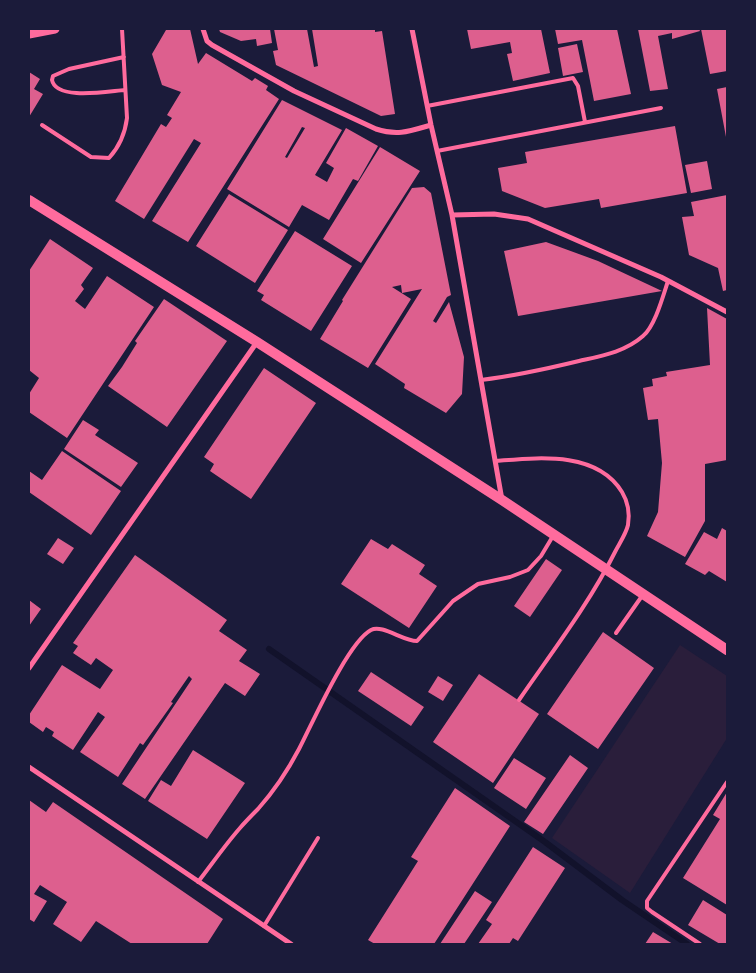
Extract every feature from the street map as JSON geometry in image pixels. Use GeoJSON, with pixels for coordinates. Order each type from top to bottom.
{"type":"FeatureCollection","features":[{"type":"Feature","properties":{"kind":"main road"},"geometry":{"type":"LineString","coordinates":[[29,200],[257,342],[502,500],[727,650]]}},
{"type":"Feature","properties":{"kind":"street"},"geometry":{"type":"LineString","coordinates":[[29,34],[56,29]]}},
{"type":"Feature","properties":{"kind":"street"},"geometry":{"type":"LineString","coordinates":[[203,29],[207,41],[212,45],[294,91],[376,129],[389,133],[401,133],[431,125]]}},
{"type":"Feature","properties":{"kind":"street"},"geometry":{"type":"LineString","coordinates":[[412,29],[431,125],[452,215],[502,500]]}},
{"type":"Feature","properties":{"kind":"street"},"geometry":{"type":"LineString","coordinates":[[452,215],[494,214],[528,219],[668,281],[727,312]]}},
{"type":"Feature","properties":{"kind":"street"},"geometry":{"type":"LineString","coordinates":[[29,668],[257,342]]}},
{"type":"Feature","properties":{"kind":"street"},"geometry":{"type":"LineString","coordinates":[[29,767],[291,944]]}},
{"type":"Feature","properties":{"kind":"lane"},"geometry":{"type":"LineString","coordinates":[[42,125],[91,157],[109,158],[118,148],[125,131],[127,118],[122,29]]}},
{"type":"Feature","properties":{"kind":"lane"},"geometry":{"type":"LineString","coordinates":[[124,57],[69,69],[54,76],[52,80],[56,88],[76,93],[125,90]]}},
{"type":"Feature","properties":{"kind":"lane"},"geometry":{"type":"LineString","coordinates":[[427,106],[573,78],[578,86],[586,122]]}},
{"type":"Feature","properties":{"kind":"lane"},"geometry":{"type":"LineString","coordinates":[[437,152],[661,108]]}},
{"type":"Feature","properties":{"kind":"lane"},"geometry":{"type":"LineString","coordinates":[[481,380],[532,373],[611,354],[628,347],[644,335],[654,318],[668,281]]}},
{"type":"Feature","properties":{"kind":"lane"},"geometry":{"type":"LineString","coordinates":[[495,460],[548,457],[580,462],[601,472],[618,485],[626,500],[629,515],[628,526],[606,569],[520,700]]}},
{"type":"Feature","properties":{"kind":"lane"},"geometry":{"type":"LineString","coordinates":[[198,882],[241,826],[277,785],[298,751],[325,696],[356,644],[365,634],[373,629],[382,629],[408,641],[417,642],[453,601],[478,584],[510,577],[528,570],[541,556],[554,535]]}},
{"type":"Feature","properties":{"kind":"lane"},"geometry":{"type":"LineString","coordinates":[[616,633],[643,594]]}},
{"type":"Feature","properties":{"kind":"lane"},"geometry":{"type":"LineString","coordinates":[[700,944],[647,908],[647,901],[727,782]]}},
{"type":"Feature","properties":{"kind":"lane"},"geometry":{"type":"LineString","coordinates":[[264,926],[318,838]]}},
{"type":"Feature","properties":{"kind":"shaded area"},"geometry":{"type":"Polygon","coordinates":[[[680,645],[727,676],[727,738],[630,893],[552,838],[680,645]]]}},
{"type":"Feature","properties":{"kind":"building"},"geometry":{"type":"Polygon","coordinates":[[[190,29],[198,64],[206,53],[252,81],[255,78],[268,86],[266,90],[279,99],[188,242],[152,221],[201,143],[194,139],[144,219],[115,201],[161,124],[166,127],[172,118],[167,115],[181,92],[162,85],[152,54],[166,30],[190,29]]]}},
{"type":"Feature","properties":{"kind":"building"},"geometry":{"type":"Polygon","coordinates":[[[219,29],[270,29],[272,43],[257,46],[256,39],[241,41],[220,32],[219,29]]]}},
{"type":"Feature","properties":{"kind":"building"},"geometry":{"type":"Polygon","coordinates":[[[274,29],[307,29],[314,67],[318,66],[312,29],[375,29],[375,32],[382,31],[395,114],[381,116],[276,65],[273,51],[278,50],[274,29]]]}},
{"type":"Feature","properties":{"kind":"building"},"geometry":{"type":"Polygon","coordinates":[[[467,29],[541,29],[550,73],[513,81],[507,54],[512,53],[510,42],[471,49],[467,29]]]}},
{"type":"Feature","properties":{"kind":"building"},"geometry":{"type":"Polygon","coordinates":[[[555,29],[617,29],[631,94],[594,101],[582,40],[558,44],[555,29]]]}},
{"type":"Feature","properties":{"kind":"building"},"geometry":{"type":"Polygon","coordinates":[[[638,29],[699,29],[700,31],[672,39],[672,33],[658,36],[668,89],[650,91],[638,29]]]}},
{"type":"Feature","properties":{"kind":"building"},"geometry":{"type":"Polygon","coordinates":[[[701,29],[727,29],[727,71],[710,74],[701,29]]]}},
{"type":"Feature","properties":{"kind":"building"},"geometry":{"type":"Polygon","coordinates":[[[577,44],[583,72],[563,76],[558,48],[577,44]]]}},
{"type":"Feature","properties":{"kind":"building"},"geometry":{"type":"Polygon","coordinates":[[[29,72],[40,79],[34,89],[43,94],[29,117],[29,72]]]}},
{"type":"Feature","properties":{"kind":"building"},"geometry":{"type":"Polygon","coordinates":[[[727,87],[727,137],[726,137],[717,89],[727,87]]]}},
{"type":"Feature","properties":{"kind":"building"},"geometry":{"type":"Polygon","coordinates":[[[282,100],[342,130],[315,175],[327,182],[334,168],[326,163],[346,128],[378,146],[358,181],[353,179],[329,220],[302,205],[289,227],[227,189],[282,100]],[[302,127],[285,157],[287,158],[305,128],[302,127]]]}},
{"type":"Feature","properties":{"kind":"building"},"geometry":{"type":"Polygon","coordinates":[[[675,126],[687,193],[601,208],[599,199],[545,208],[502,191],[498,168],[527,163],[525,152],[675,126]]]}},
{"type":"Feature","properties":{"kind":"building"},"geometry":{"type":"Polygon","coordinates":[[[380,147],[420,171],[361,263],[323,239],[380,147]]]}},
{"type":"Feature","properties":{"kind":"building"},"geometry":{"type":"Polygon","coordinates":[[[707,161],[712,189],[691,193],[685,165],[707,161]]]}},
{"type":"Feature","properties":{"kind":"building"},"geometry":{"type":"Polygon","coordinates":[[[424,187],[431,193],[451,295],[447,297],[433,321],[436,323],[449,302],[464,357],[462,394],[446,413],[404,388],[405,384],[375,364],[422,289],[402,293],[401,285],[392,287],[411,299],[368,368],[320,339],[342,300],[412,188],[424,187]]]}},
{"type":"Feature","properties":{"kind":"building"},"geometry":{"type":"Polygon","coordinates":[[[229,194],[288,230],[255,283],[196,246],[229,194]]]}},
{"type":"Feature","properties":{"kind":"building"},"geometry":{"type":"Polygon","coordinates":[[[727,195],[727,290],[723,291],[718,268],[689,255],[682,217],[694,216],[691,202],[727,195]]]}},
{"type":"Feature","properties":{"kind":"building"},"geometry":{"type":"Polygon","coordinates":[[[295,231],[352,266],[311,331],[261,300],[264,295],[257,291],[295,231]]]}},
{"type":"Feature","properties":{"kind":"building"},"geometry":{"type":"Polygon","coordinates":[[[50,239],[93,268],[81,285],[84,289],[75,301],[85,309],[107,276],[154,307],[67,438],[29,412],[29,394],[39,378],[29,370],[29,271],[50,239]]]}},
{"type":"Feature","properties":{"kind":"building"},"geometry":{"type":"Polygon","coordinates":[[[546,242],[598,261],[662,291],[518,316],[504,251],[546,242]]]}},
{"type":"Feature","properties":{"kind":"building"},"geometry":{"type":"Polygon","coordinates":[[[164,299],[227,341],[167,427],[108,386],[137,343],[135,341],[164,299]]]}},
{"type":"Feature","properties":{"kind":"building"},"geometry":{"type":"Polygon","coordinates":[[[707,308],[727,319],[727,460],[705,464],[705,521],[685,557],[647,536],[658,512],[662,463],[658,419],[648,420],[643,388],[653,386],[652,379],[667,376],[666,372],[710,365],[707,308]]]}},
{"type":"Feature","properties":{"kind":"building"},"geometry":{"type":"Polygon","coordinates":[[[264,368],[316,403],[251,499],[210,471],[214,464],[204,457],[264,368]]]}},
{"type":"Feature","properties":{"kind":"building"},"geometry":{"type":"Polygon","coordinates":[[[83,420],[99,430],[95,435],[138,463],[121,487],[64,449],[83,420]]]}},
{"type":"Feature","properties":{"kind":"building"},"geometry":{"type":"Polygon","coordinates":[[[62,451],[121,491],[91,535],[29,492],[29,471],[42,480],[62,451]]]}},
{"type":"Feature","properties":{"kind":"building"},"geometry":{"type":"Polygon","coordinates":[[[722,528],[727,531],[727,582],[709,571],[705,575],[685,564],[704,532],[717,539],[722,528]]]}},
{"type":"Feature","properties":{"kind":"building"},"geometry":{"type":"Polygon","coordinates":[[[58,538],[74,548],[63,564],[47,554],[58,538]]]}},
{"type":"Feature","properties":{"kind":"building"},"geometry":{"type":"Polygon","coordinates":[[[371,539],[388,549],[392,544],[425,565],[419,574],[437,586],[409,628],[341,584],[371,539]]]}},
{"type":"Feature","properties":{"kind":"building"},"geometry":{"type":"Polygon","coordinates":[[[135,555],[227,620],[219,631],[247,650],[239,661],[260,674],[245,696],[225,683],[145,799],[122,784],[192,679],[189,676],[171,702],[173,703],[143,745],[140,743],[118,777],[80,752],[105,717],[98,712],[73,750],[52,736],[54,732],[46,727],[43,732],[29,722],[29,715],[62,665],[100,689],[113,670],[96,658],[91,665],[73,653],[78,646],[73,643],[135,555]]]}},
{"type":"Feature","properties":{"kind":"building"},"geometry":{"type":"Polygon","coordinates":[[[546,559],[562,570],[530,617],[514,606],[546,559]]]}},
{"type":"Feature","properties":{"kind":"building"},"geometry":{"type":"Polygon","coordinates":[[[29,600],[41,609],[29,626],[29,600]]]}},
{"type":"Feature","properties":{"kind":"building"},"geometry":{"type":"Polygon","coordinates":[[[603,632],[654,668],[598,749],[547,714],[603,632]]]}},
{"type":"Feature","properties":{"kind":"building"},"geometry":{"type":"Polygon","coordinates":[[[371,672],[424,707],[411,726],[358,691],[371,672]]]}},
{"type":"Feature","properties":{"kind":"building"},"geometry":{"type":"Polygon","coordinates":[[[479,674],[539,714],[493,783],[433,742],[479,674]]]}},
{"type":"Feature","properties":{"kind":"building"},"geometry":{"type":"Polygon","coordinates":[[[438,676],[453,685],[443,701],[428,692],[438,676]]]}},
{"type":"Feature","properties":{"kind":"building"},"geometry":{"type":"Polygon","coordinates":[[[193,750],[245,783],[207,839],[148,801],[161,780],[171,786],[193,750]]]}},
{"type":"Feature","properties":{"kind":"building"},"geometry":{"type":"Polygon","coordinates":[[[570,755],[588,768],[543,834],[524,822],[570,755]]]}},
{"type":"Feature","properties":{"kind":"building"},"geometry":{"type":"Polygon","coordinates":[[[514,758],[546,778],[526,809],[494,788],[514,758]]]}},
{"type":"Feature","properties":{"kind":"building"},"geometry":{"type":"Polygon","coordinates":[[[455,788],[510,826],[434,944],[375,944],[368,940],[418,861],[411,857],[455,788]]]}},
{"type":"Feature","properties":{"kind":"building"},"geometry":{"type":"Polygon","coordinates":[[[727,792],[727,905],[683,878],[720,819],[713,815],[727,792]]]}},
{"type":"Feature","properties":{"kind":"building"},"geometry":{"type":"Polygon","coordinates":[[[29,800],[46,812],[53,802],[223,919],[207,944],[132,944],[96,921],[81,942],[53,924],[67,902],[40,885],[34,894],[47,901],[34,922],[29,919],[29,800]]]}},
{"type":"Feature","properties":{"kind":"building"},"geometry":{"type":"Polygon","coordinates":[[[533,847],[565,868],[518,941],[513,938],[509,944],[478,944],[492,924],[486,920],[533,847]]]}},
{"type":"Feature","properties":{"kind":"building"},"geometry":{"type":"Polygon","coordinates":[[[475,891],[492,902],[464,944],[440,944],[475,891]]]}},
{"type":"Feature","properties":{"kind":"building"},"geometry":{"type":"Polygon","coordinates":[[[703,900],[727,915],[727,944],[720,944],[688,925],[703,900]]]}},
{"type":"Feature","properties":{"kind":"building"},"geometry":{"type":"Polygon","coordinates":[[[653,932],[673,944],[645,944],[653,932]]]}},
{"type":"Feature","properties":{"kind":"waterway"},"geometry":{"type":"LineString","coordinates":[[269,649],[545,842],[622,900],[687,944]]}}]}
